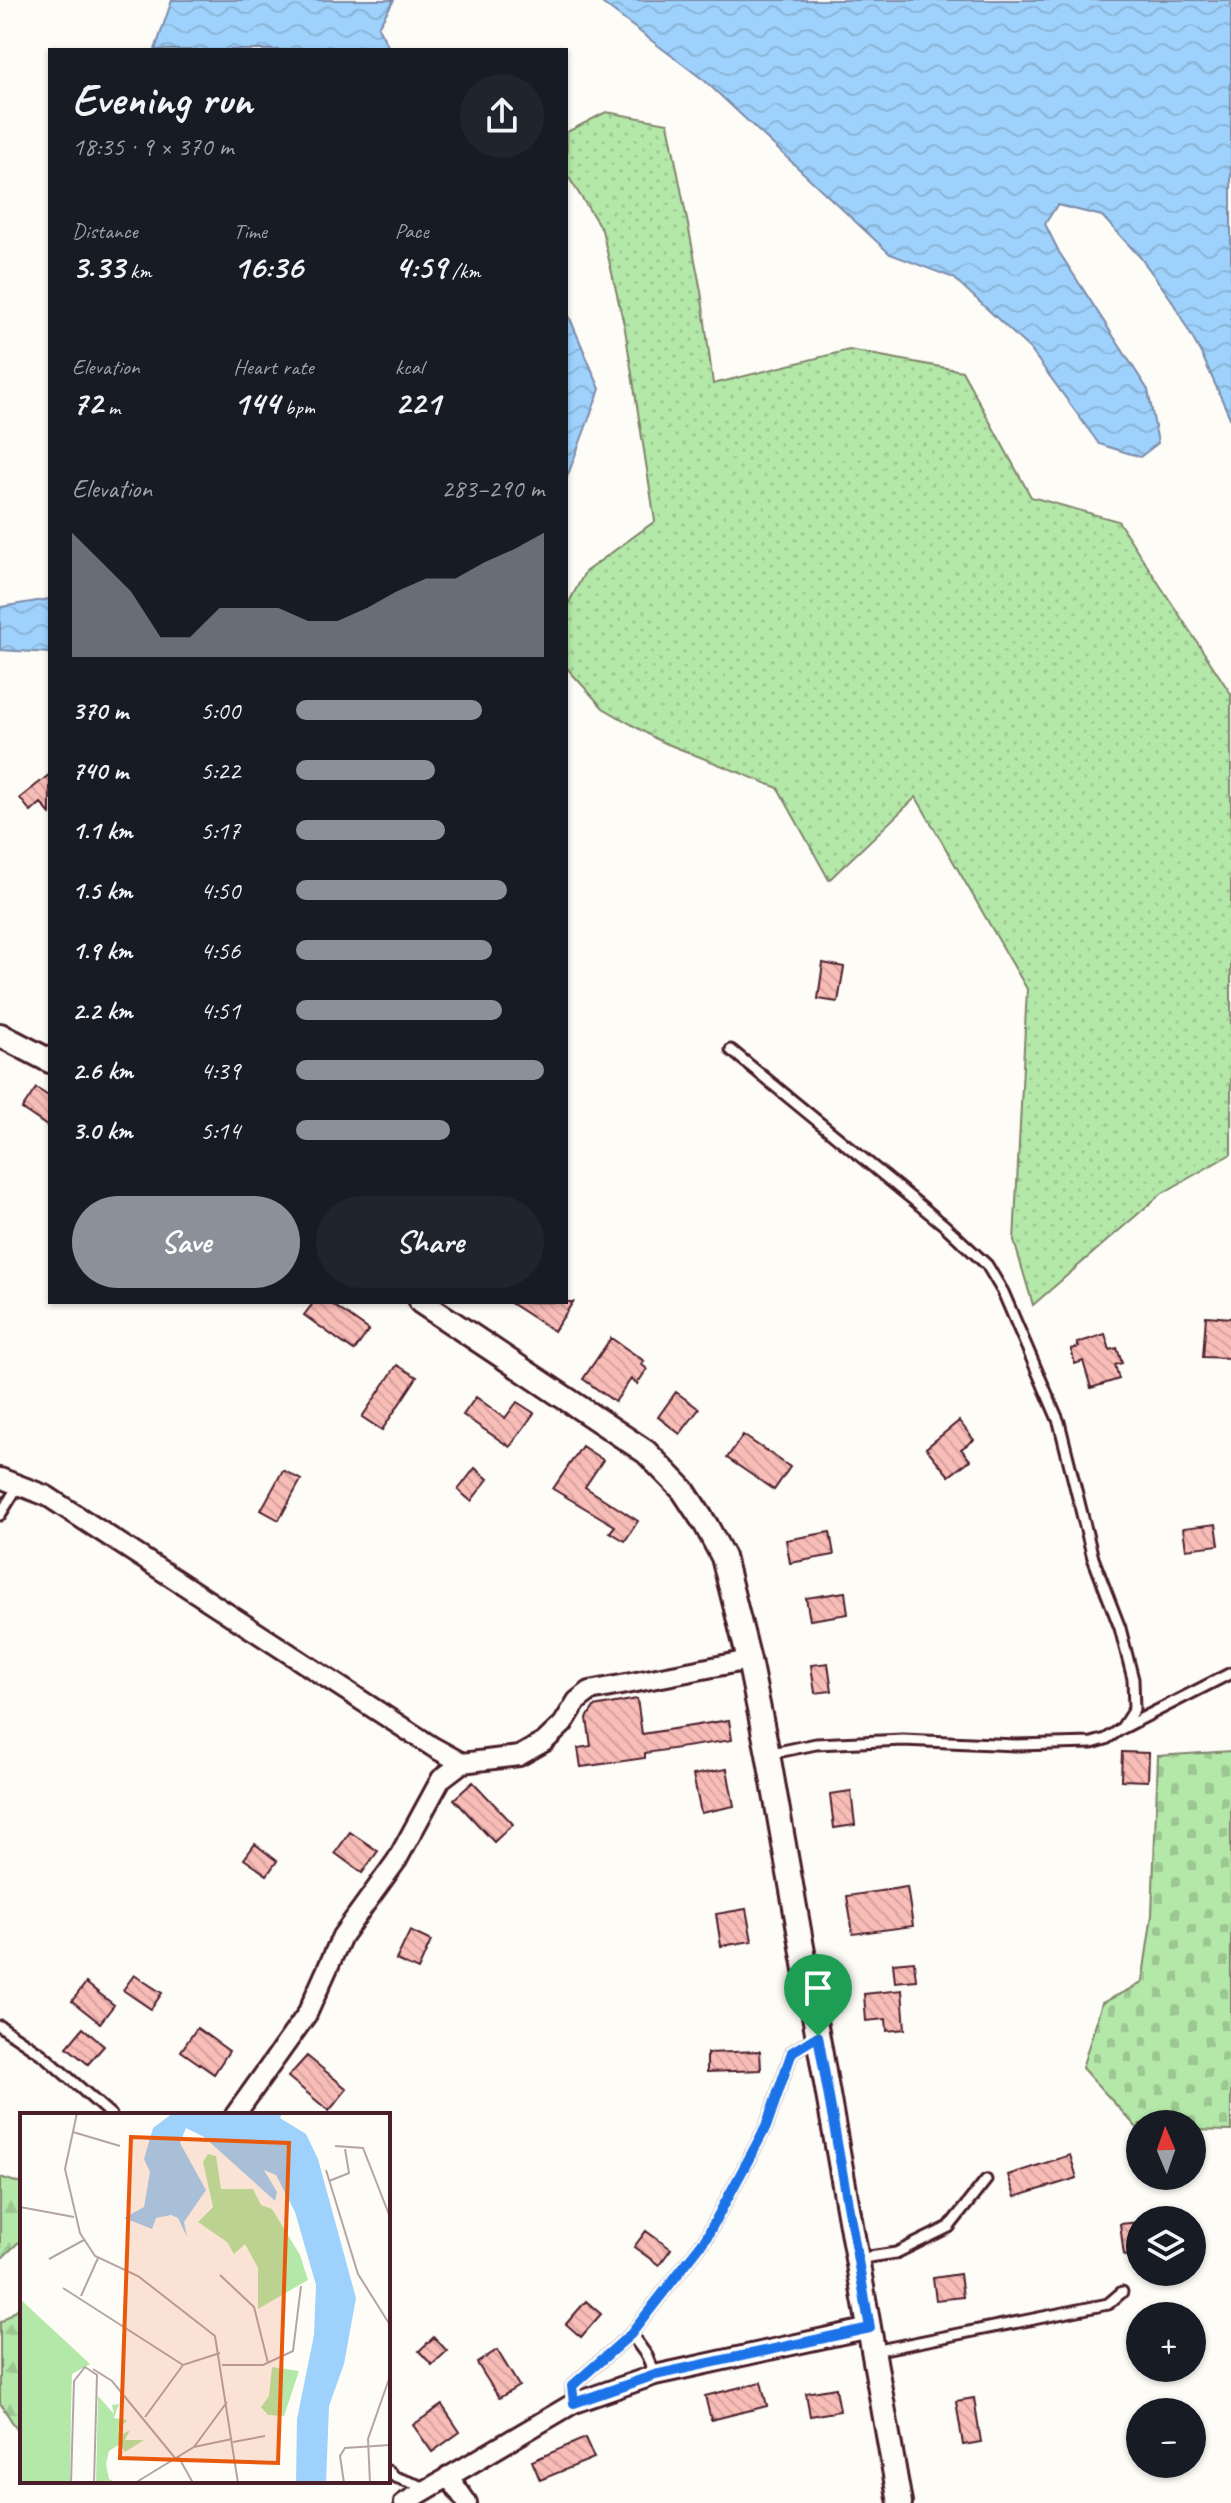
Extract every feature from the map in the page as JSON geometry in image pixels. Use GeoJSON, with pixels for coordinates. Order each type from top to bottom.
{"type":"FeatureCollection","features":[{"type":"Feature","properties":{"kind":"street"},"geometry":{"type":"LineString","coordinates":[[0,1035],[48,1060]]}},
{"type":"Feature","properties":{"kind":"street"},"geometry":{"type":"LineString","coordinates":[[424,1304],[646,1452],[683,1490],[723,1557],[749,1660],[768,1754],[900,2503]]}},
{"type":"Feature","properties":{"kind":"street"},"geometry":{"type":"LineString","coordinates":[[0,1478],[47,1496],[462,1763]]}},
{"type":"Feature","properties":{"kind":"street"},"geometry":{"type":"LineString","coordinates":[[236,2113],[307,2014],[342,1936],[397,1860],[441,1779],[462,1763],[519,1756],[544,1742],[563,1724],[577,1701],[590,1691],[749,1660]]}},
{"type":"Feature","properties":{"kind":"street"},"geometry":{"type":"LineString","coordinates":[[404,2503],[574,2403],[655,2375],[870,2328]]}},
{"type":"Feature","properties":{"kind":"street"},"geometry":{"type":"LineString","coordinates":[[448,2476],[467,2503]]}},
{"type":"Feature","properties":{"kind":"lane"},"geometry":{"type":"LineString","coordinates":[[731,1050],[944,1225],[987,1265],[1003,1292],[1059,1422],[1093,1558],[1120,1628],[1133,1679],[1134,1709],[1121,1729]]}},
{"type":"Feature","properties":{"kind":"lane"},"geometry":{"type":"LineString","coordinates":[[0,1515],[18,1486]]}},
{"type":"Feature","properties":{"kind":"lane"},"geometry":{"type":"LineString","coordinates":[[768,1754],[816,1744],[903,1740],[1016,1745],[1092,1743],[1106,1739],[1231,1673]]}},
{"type":"Feature","properties":{"kind":"lane"},"geometry":{"type":"LineString","coordinates":[[0,2026],[43,2055],[109,2113]]}},
{"type":"Feature","properties":{"kind":"lane"},"geometry":{"type":"LineString","coordinates":[[574,2403],[572,2386],[631,2334],[706,2238],[766,2127],[792,2052],[818,2036]]}},
{"type":"Feature","properties":{"kind":"lane"},"geometry":{"type":"LineString","coordinates":[[856,2259],[896,2253],[949,2227],[986,2180]]}},
{"type":"Feature","properties":{"kind":"lane"},"geometry":{"type":"LineString","coordinates":[[874,2351],[1108,2304],[1122,2292]]}},
{"type":"Feature","properties":{"kind":"lane"},"geometry":{"type":"LineString","coordinates":[[631,2334],[647,2356],[655,2375]]}},
{"type":"Feature","properties":{"kind":"lane"},"geometry":{"type":"LineString","coordinates":[[390,2473],[427,2488]]}},
{"type":"Feature","properties":{"kind":"green space"},"geometry":{"type":"Polygon","coordinates":[[[606,112],[668,123],[701,291],[713,384],[849,350],[962,371],[1031,497],[1118,521],[1231,694],[1231,1154],[1161,1194],[1033,1305],[1014,1241],[1027,989],[916,797],[829,880],[778,788],[660,741],[603,708],[568,669],[568,604],[585,572],[655,521],[625,329],[602,230],[568,176],[568,131],[606,112]]]}},
{"type":"Feature","properties":{"kind":"green space"},"geometry":{"type":"Polygon","coordinates":[[[1231,1751],[1231,2131],[1206,2130],[1206,2110],[1126,2110],[1126,2116],[1082,2068],[1102,2003],[1142,1983],[1152,1915],[1158,1756],[1231,1751]]]}},
{"type":"Feature","properties":{"kind":"green space"},"geometry":{"type":"Polygon","coordinates":[[[0,2177],[20,2183],[20,2241],[0,2260],[0,2177]]]}},
{"type":"Feature","properties":{"kind":"green space"},"geometry":{"type":"Polygon","coordinates":[[[20,2307],[20,2326],[17,2329],[20,2336],[20,2434],[0,2403],[0,2323],[20,2307]]]}},
{"type":"Feature","properties":{"kind":"water"},"geometry":{"type":"Polygon","coordinates":[[[172,0],[394,0],[378,27],[389,48],[156,48],[172,0]]]}},
{"type":"Feature","properties":{"kind":"water"},"geometry":{"type":"Polygon","coordinates":[[[598,0],[1231,0],[1231,420],[1203,357],[1171,299],[1140,257],[1102,216],[1057,205],[1045,224],[1059,252],[1148,390],[1158,443],[1140,457],[1099,444],[1030,349],[954,278],[890,254],[705,81],[598,0]]]}},
{"type":"Feature","properties":{"kind":"water"},"geometry":{"type":"Polygon","coordinates":[[[568,314],[600,389],[568,475],[568,314]]]}},
{"type":"Feature","properties":{"kind":"water"},"geometry":{"type":"Polygon","coordinates":[[[48,599],[48,653],[0,650],[0,607],[48,599]]]}},
{"type":"Feature","properties":{"kind":"building"},"geometry":{"type":"Polygon","coordinates":[[[48,776],[48,812],[41,803],[31,812],[20,798],[48,776]]]}},
{"type":"Feature","properties":{"kind":"building"},"geometry":{"type":"Polygon","coordinates":[[[823,963],[844,967],[838,1002],[818,999],[823,963]]]}},
{"type":"Feature","properties":{"kind":"building"},"geometry":{"type":"Polygon","coordinates":[[[36,1088],[48,1096],[48,1127],[22,1109],[36,1088]]]}},
{"type":"Feature","properties":{"kind":"building"},"geometry":{"type":"Polygon","coordinates":[[[573,1302],[554,1331],[512,1304],[573,1302]]]}},
{"type":"Feature","properties":{"kind":"building"},"geometry":{"type":"Polygon","coordinates":[[[312,1304],[332,1304],[369,1330],[354,1351],[304,1315],[312,1304]]]}},
{"type":"Feature","properties":{"kind":"building"},"geometry":{"type":"Polygon","coordinates":[[[1206,1316],[1231,1318],[1231,1358],[1203,1357],[1206,1316]]]}},
{"type":"Feature","properties":{"kind":"building"},"geometry":{"type":"Polygon","coordinates":[[[1105,1334],[1110,1350],[1117,1348],[1122,1363],[1115,1365],[1119,1379],[1091,1388],[1083,1361],[1075,1364],[1071,1349],[1079,1347],[1077,1343],[1105,1334]]]}},
{"type":"Feature","properties":{"kind":"building"},"geometry":{"type":"Polygon","coordinates":[[[611,1338],[644,1361],[641,1364],[647,1369],[637,1384],[631,1379],[615,1402],[583,1379],[611,1338]]]}},
{"type":"Feature","properties":{"kind":"building"},"geometry":{"type":"Polygon","coordinates":[[[397,1365],[417,1377],[382,1430],[362,1417],[397,1365]]]}},
{"type":"Feature","properties":{"kind":"building"},"geometry":{"type":"Polygon","coordinates":[[[676,1392],[699,1409],[680,1434],[658,1417],[676,1392]]]}},
{"type":"Feature","properties":{"kind":"building"},"geometry":{"type":"Polygon","coordinates":[[[476,1397],[505,1418],[517,1402],[534,1413],[510,1447],[463,1415],[476,1397]]]}},
{"type":"Feature","properties":{"kind":"building"},"geometry":{"type":"Polygon","coordinates":[[[959,1421],[974,1440],[961,1449],[970,1460],[949,1476],[926,1448],[959,1421]]]}},
{"type":"Feature","properties":{"kind":"building"},"geometry":{"type":"Polygon","coordinates":[[[743,1435],[790,1467],[774,1490],[727,1458],[743,1435]]]}},
{"type":"Feature","properties":{"kind":"building"},"geometry":{"type":"Polygon","coordinates":[[[582,1446],[603,1460],[585,1487],[638,1521],[625,1541],[610,1532],[615,1526],[553,1489],[582,1446]]]}},
{"type":"Feature","properties":{"kind":"building"},"geometry":{"type":"Polygon","coordinates":[[[475,1468],[488,1479],[471,1501],[458,1490],[475,1468]]]}},
{"type":"Feature","properties":{"kind":"building"},"geometry":{"type":"Polygon","coordinates":[[[283,1470],[301,1480],[279,1520],[261,1510],[283,1470]]]}},
{"type":"Feature","properties":{"kind":"building"},"geometry":{"type":"Polygon","coordinates":[[[1216,1524],[1219,1545],[1186,1549],[1183,1528],[1216,1524]]]}},
{"type":"Feature","properties":{"kind":"building"},"geometry":{"type":"Polygon","coordinates":[[[830,1532],[834,1555],[790,1563],[786,1540],[830,1532]]]}},
{"type":"Feature","properties":{"kind":"building"},"geometry":{"type":"Polygon","coordinates":[[[845,1592],[848,1614],[810,1620],[806,1598],[845,1592]]]}},
{"type":"Feature","properties":{"kind":"building"},"geometry":{"type":"Polygon","coordinates":[[[828,1663],[832,1691],[815,1693],[811,1665],[828,1663]]]}},
{"type":"Feature","properties":{"kind":"building"},"geometry":{"type":"Polygon","coordinates":[[[637,1699],[642,1734],[729,1720],[732,1740],[645,1753],[645,1758],[581,1767],[578,1748],[591,1746],[587,1718],[594,1707],[637,1699]]]}},
{"type":"Feature","properties":{"kind":"building"},"geometry":{"type":"Polygon","coordinates":[[[1122,1752],[1149,1753],[1148,1781],[1121,1780],[1122,1752]]]}},
{"type":"Feature","properties":{"kind":"building"},"geometry":{"type":"Polygon","coordinates":[[[727,1769],[734,1806],[701,1813],[693,1775],[727,1769]]]}},
{"type":"Feature","properties":{"kind":"building"},"geometry":{"type":"Polygon","coordinates":[[[473,1782],[513,1824],[494,1842],[454,1799],[473,1782]]]}},
{"type":"Feature","properties":{"kind":"building"},"geometry":{"type":"Polygon","coordinates":[[[851,1791],[855,1825],[834,1828],[830,1794],[851,1791]]]}},
{"type":"Feature","properties":{"kind":"building"},"geometry":{"type":"Polygon","coordinates":[[[350,1832],[378,1851],[362,1873],[335,1853],[350,1832]]]}},
{"type":"Feature","properties":{"kind":"building"},"geometry":{"type":"Polygon","coordinates":[[[255,1844],[277,1861],[267,1875],[244,1859],[255,1844]]]}},
{"type":"Feature","properties":{"kind":"building"},"geometry":{"type":"Polygon","coordinates":[[[907,1887],[913,1926],[853,1934],[847,1896],[907,1887]]]}},
{"type":"Feature","properties":{"kind":"building"},"geometry":{"type":"Polygon","coordinates":[[[746,1909],[752,1941],[721,1946],[716,1914],[746,1909]]]}},
{"type":"Feature","properties":{"kind":"building"},"geometry":{"type":"Polygon","coordinates":[[[410,1931],[431,1941],[418,1970],[396,1960],[410,1931]]]}},
{"type":"Feature","properties":{"kind":"building"},"geometry":{"type":"Polygon","coordinates":[[[914,1961],[916,1980],[895,1982],[893,1963],[914,1961]]]}},
{"type":"Feature","properties":{"kind":"building"},"geometry":{"type":"Polygon","coordinates":[[[134,1975],[162,1993],[151,2009],[123,1990],[134,1975]]]}},
{"type":"Feature","properties":{"kind":"building"},"geometry":{"type":"Polygon","coordinates":[[[86,1983],[114,2005],[100,2023],[72,2001],[86,1983]]]}},
{"type":"Feature","properties":{"kind":"building"},"geometry":{"type":"Polygon","coordinates":[[[902,1990],[905,2029],[887,2031],[886,2019],[866,2021],[864,1994],[902,1990]]]}},
{"type":"Feature","properties":{"kind":"building"},"geometry":{"type":"Polygon","coordinates":[[[83,2028],[104,2046],[88,2064],[67,2047],[83,2028]]]}},
{"type":"Feature","properties":{"kind":"building"},"geometry":{"type":"Polygon","coordinates":[[[197,2028],[229,2051],[214,2074],[181,2051],[197,2028]]]}},
{"type":"Feature","properties":{"kind":"building"},"geometry":{"type":"Polygon","coordinates":[[[760,2051],[761,2070],[707,2072],[707,2053],[760,2051]]]}},
{"type":"Feature","properties":{"kind":"building"},"geometry":{"type":"Polygon","coordinates":[[[307,2056],[347,2089],[329,2111],[288,2077],[307,2056]]]}},
{"type":"Feature","properties":{"kind":"building"},"geometry":{"type":"Polygon","coordinates":[[[1070,2155],[1077,2178],[1015,2197],[1008,2175],[1070,2155]]]}},
{"type":"Feature","properties":{"kind":"building"},"geometry":{"type":"Polygon","coordinates":[[[1126,2223],[1126,2256],[1124,2256],[1120,2224],[1126,2223]]]}},
{"type":"Feature","properties":{"kind":"building"},"geometry":{"type":"Polygon","coordinates":[[[646,2231],[671,2249],[659,2265],[634,2247],[646,2231]]]}},
{"type":"Feature","properties":{"kind":"building"},"geometry":{"type":"Polygon","coordinates":[[[960,2274],[963,2297],[936,2300],[933,2278],[960,2274]]]}},
{"type":"Feature","properties":{"kind":"building"},"geometry":{"type":"Polygon","coordinates":[[[586,2301],[601,2314],[581,2337],[566,2324],[586,2301]]]}},
{"type":"Feature","properties":{"kind":"building"},"geometry":{"type":"Polygon","coordinates":[[[434,2337],[447,2351],[432,2365],[419,2351],[434,2337]]]}},
{"type":"Feature","properties":{"kind":"building"},"geometry":{"type":"Polygon","coordinates":[[[497,2350],[519,2386],[499,2398],[477,2363],[497,2350]]]}},
{"type":"Feature","properties":{"kind":"building"},"geometry":{"type":"Polygon","coordinates":[[[761,2382],[767,2406],[711,2420],[705,2396],[761,2382]]]}},
{"type":"Feature","properties":{"kind":"building"},"geometry":{"type":"Polygon","coordinates":[[[836,2388],[840,2411],[810,2416],[806,2393],[836,2388]]]}},
{"type":"Feature","properties":{"kind":"building"},"geometry":{"type":"Polygon","coordinates":[[[974,2398],[981,2442],[963,2445],[956,2401],[974,2398]]]}},
{"type":"Feature","properties":{"kind":"building"},"geometry":{"type":"Polygon","coordinates":[[[442,2405],[460,2432],[432,2452],[413,2425],[442,2405]]]}},
{"type":"Feature","properties":{"kind":"building"},"geometry":{"type":"Polygon","coordinates":[[[585,2438],[594,2458],[540,2480],[532,2461],[585,2438]]]}},
{"type":"Feature","properties":{"kind":"route"},"geometry":{"type":"LineString","coordinates":[[818,2036],[870,2328],[655,2375],[574,2403],[572,2386],[631,2334],[706,2238],[766,2127],[792,2052],[818,2036]]}}]}
